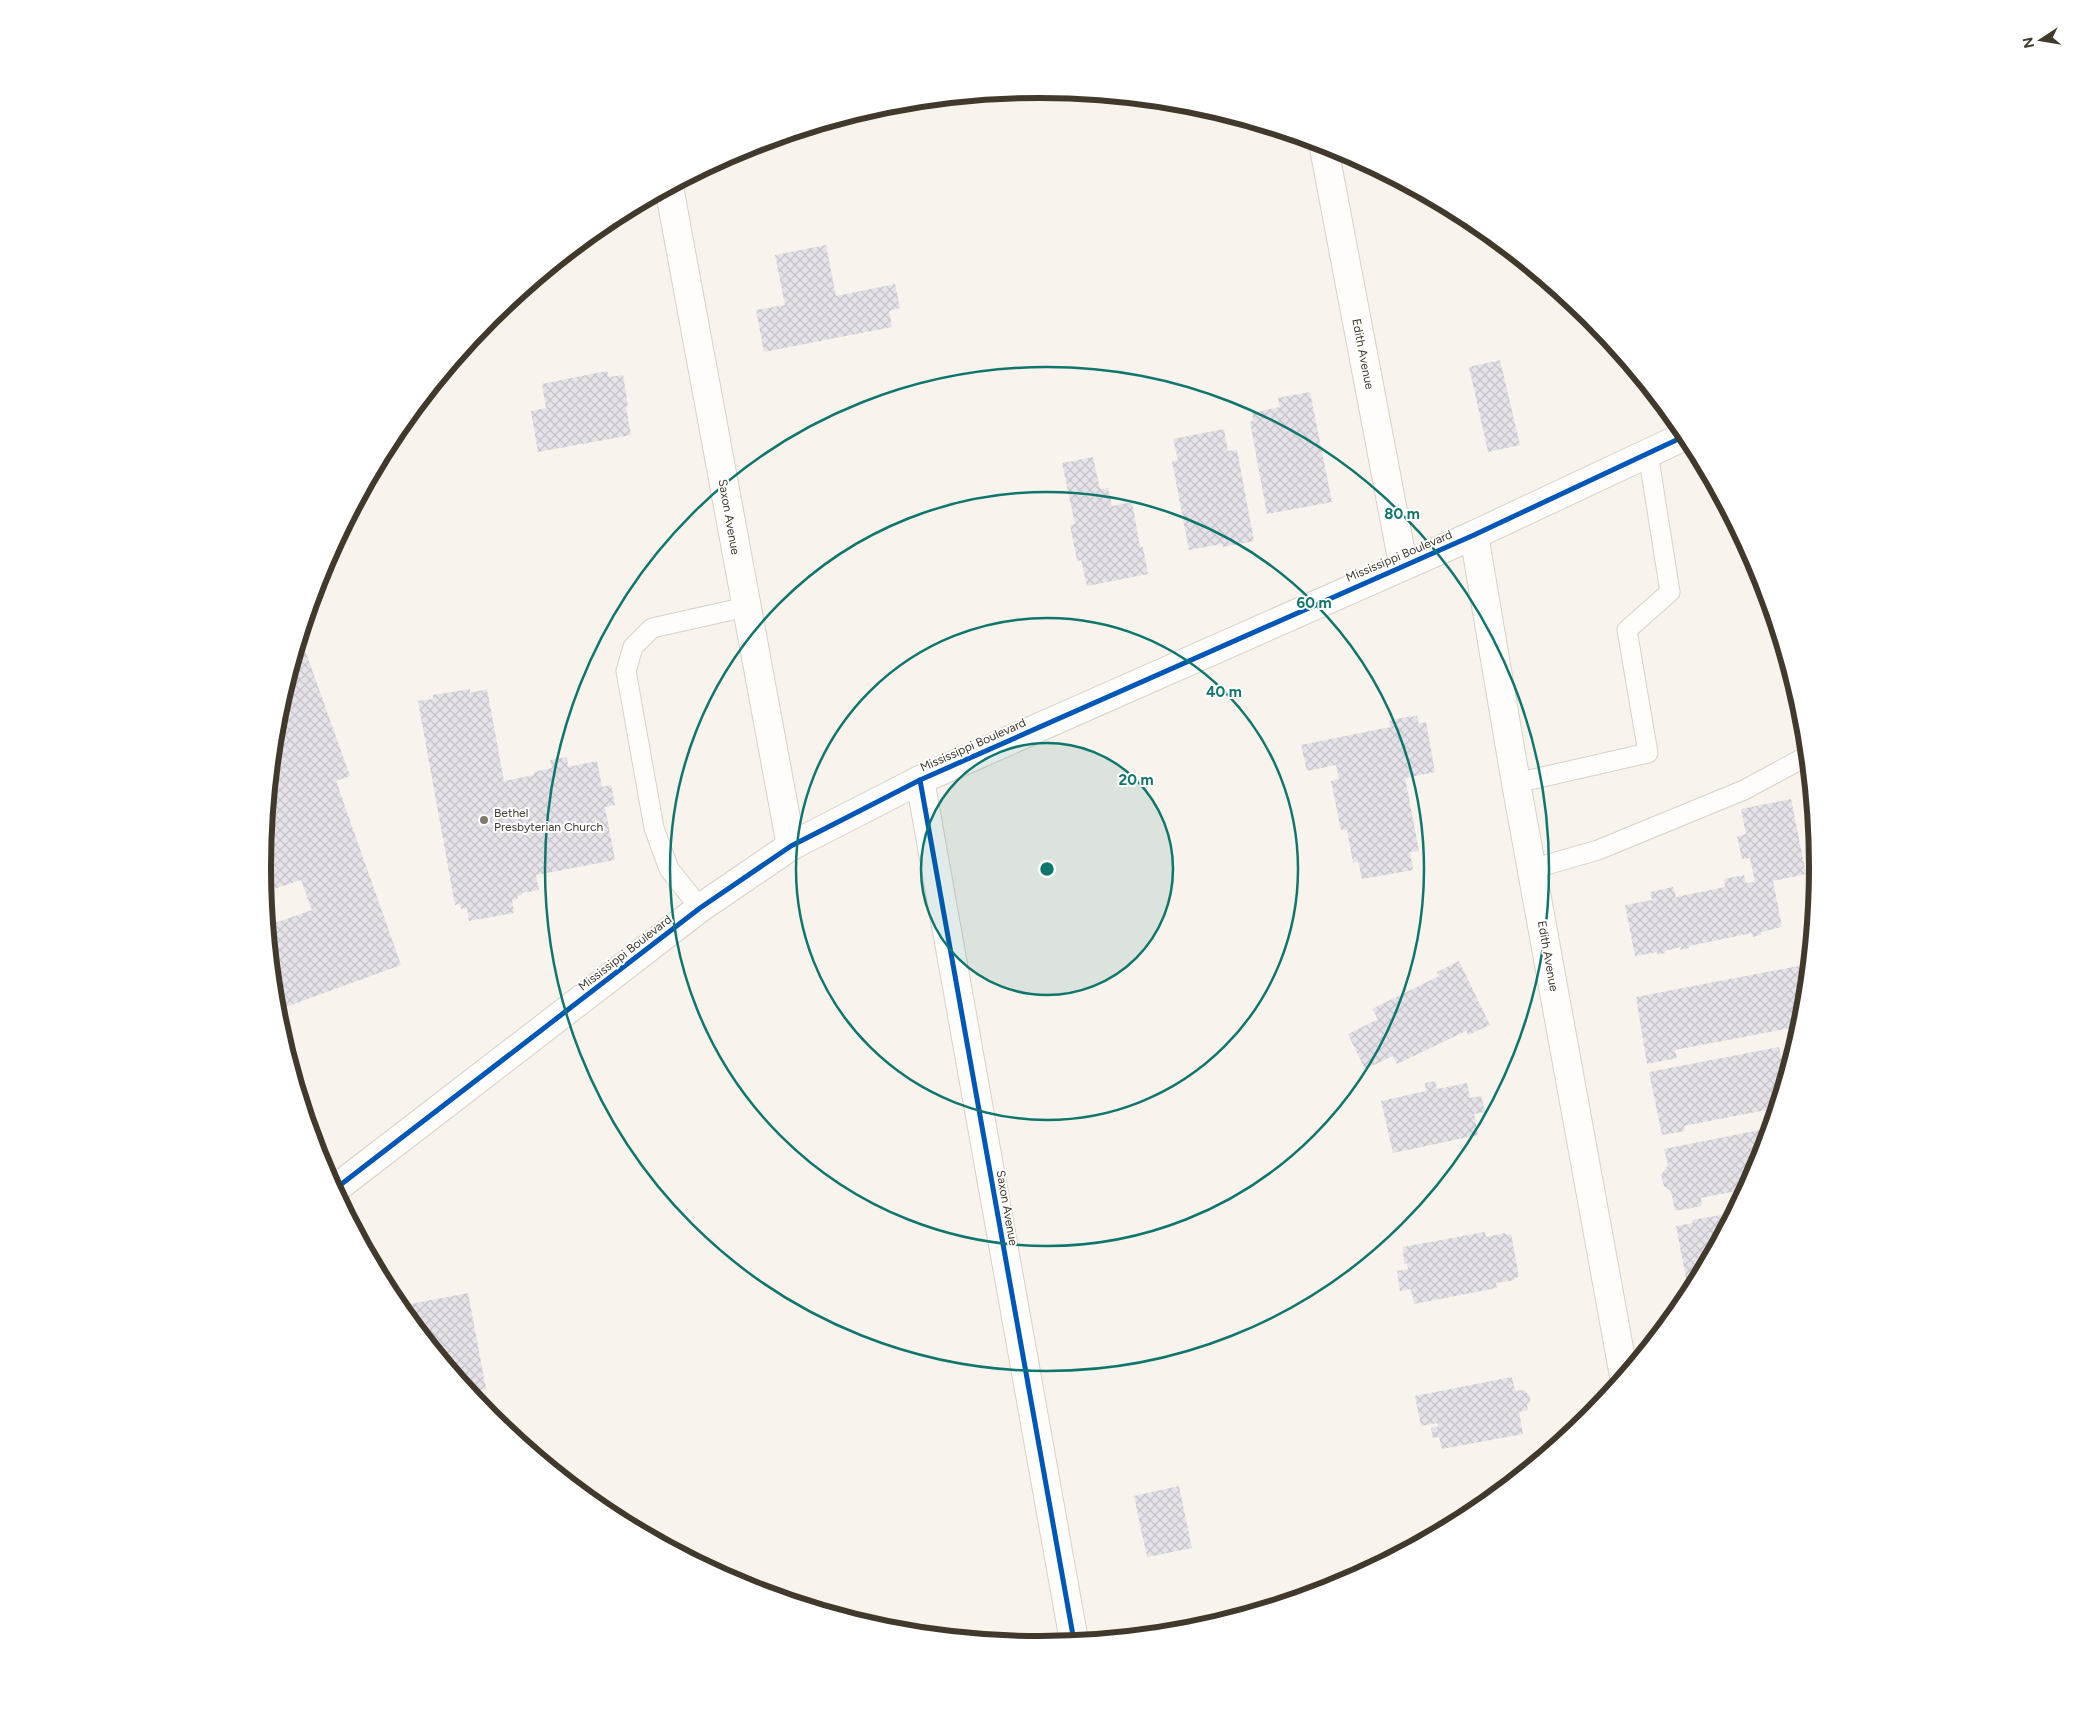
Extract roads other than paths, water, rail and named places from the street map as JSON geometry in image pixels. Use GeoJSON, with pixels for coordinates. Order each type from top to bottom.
{"type":"FeatureCollection","features":[{"type":"Feature","properties":{"kind":"street","name":"Edith Avenue"},"geometry":{"type":"LineString","coordinates":[[1325,152],[1403,564]]}},
{"type":"Feature","properties":{"kind":"street","name":"Saxon Avenue"},"geometry":{"type":"LineString","coordinates":[[670,193],[791,846]]}},
{"type":"Feature","properties":{"kind":"street","name":"Mississippi Boulevard"},"geometry":{"type":"LineString","coordinates":[[341,1185],[700,908],[791,846],[920,780],[1403,564],[1474,535],[1680,438]]}},
{"type":"Feature","properties":{"kind":"street","name":"Edith Avenue"},"geometry":{"type":"LineString","coordinates":[[1474,535],[1516,783],[1623,1369]]}},
{"type":"Feature","properties":{"kind":"street","name":"Saxon Avenue"},"geometry":{"type":"LineString","coordinates":[[920,780],[1073,1635]]}},
{"type":"Feature","properties":{"kind":"lane"},"geometry":{"type":"LineString","coordinates":[[1516,783],[1648,753],[1627,630],[1670,592],[1648,453]]}},
{"type":"Feature","properties":{"kind":"lane"},"geometry":{"type":"LineString","coordinates":[[700,908],[669,869],[654,828],[626,671],[633,647],[652,628],[746,607]]}},
{"type":"Feature","properties":{"kind":"lane"},"geometry":{"type":"LineString","coordinates":[[1532,869],[1598,850],[1744,790],[1802,759]]}},
{"type":"Feature","properties":{"kind":"place","name":"Bethel Presbyterian Church"},"geometry":{"type":"Point","coordinates":[484,820]}}]}
